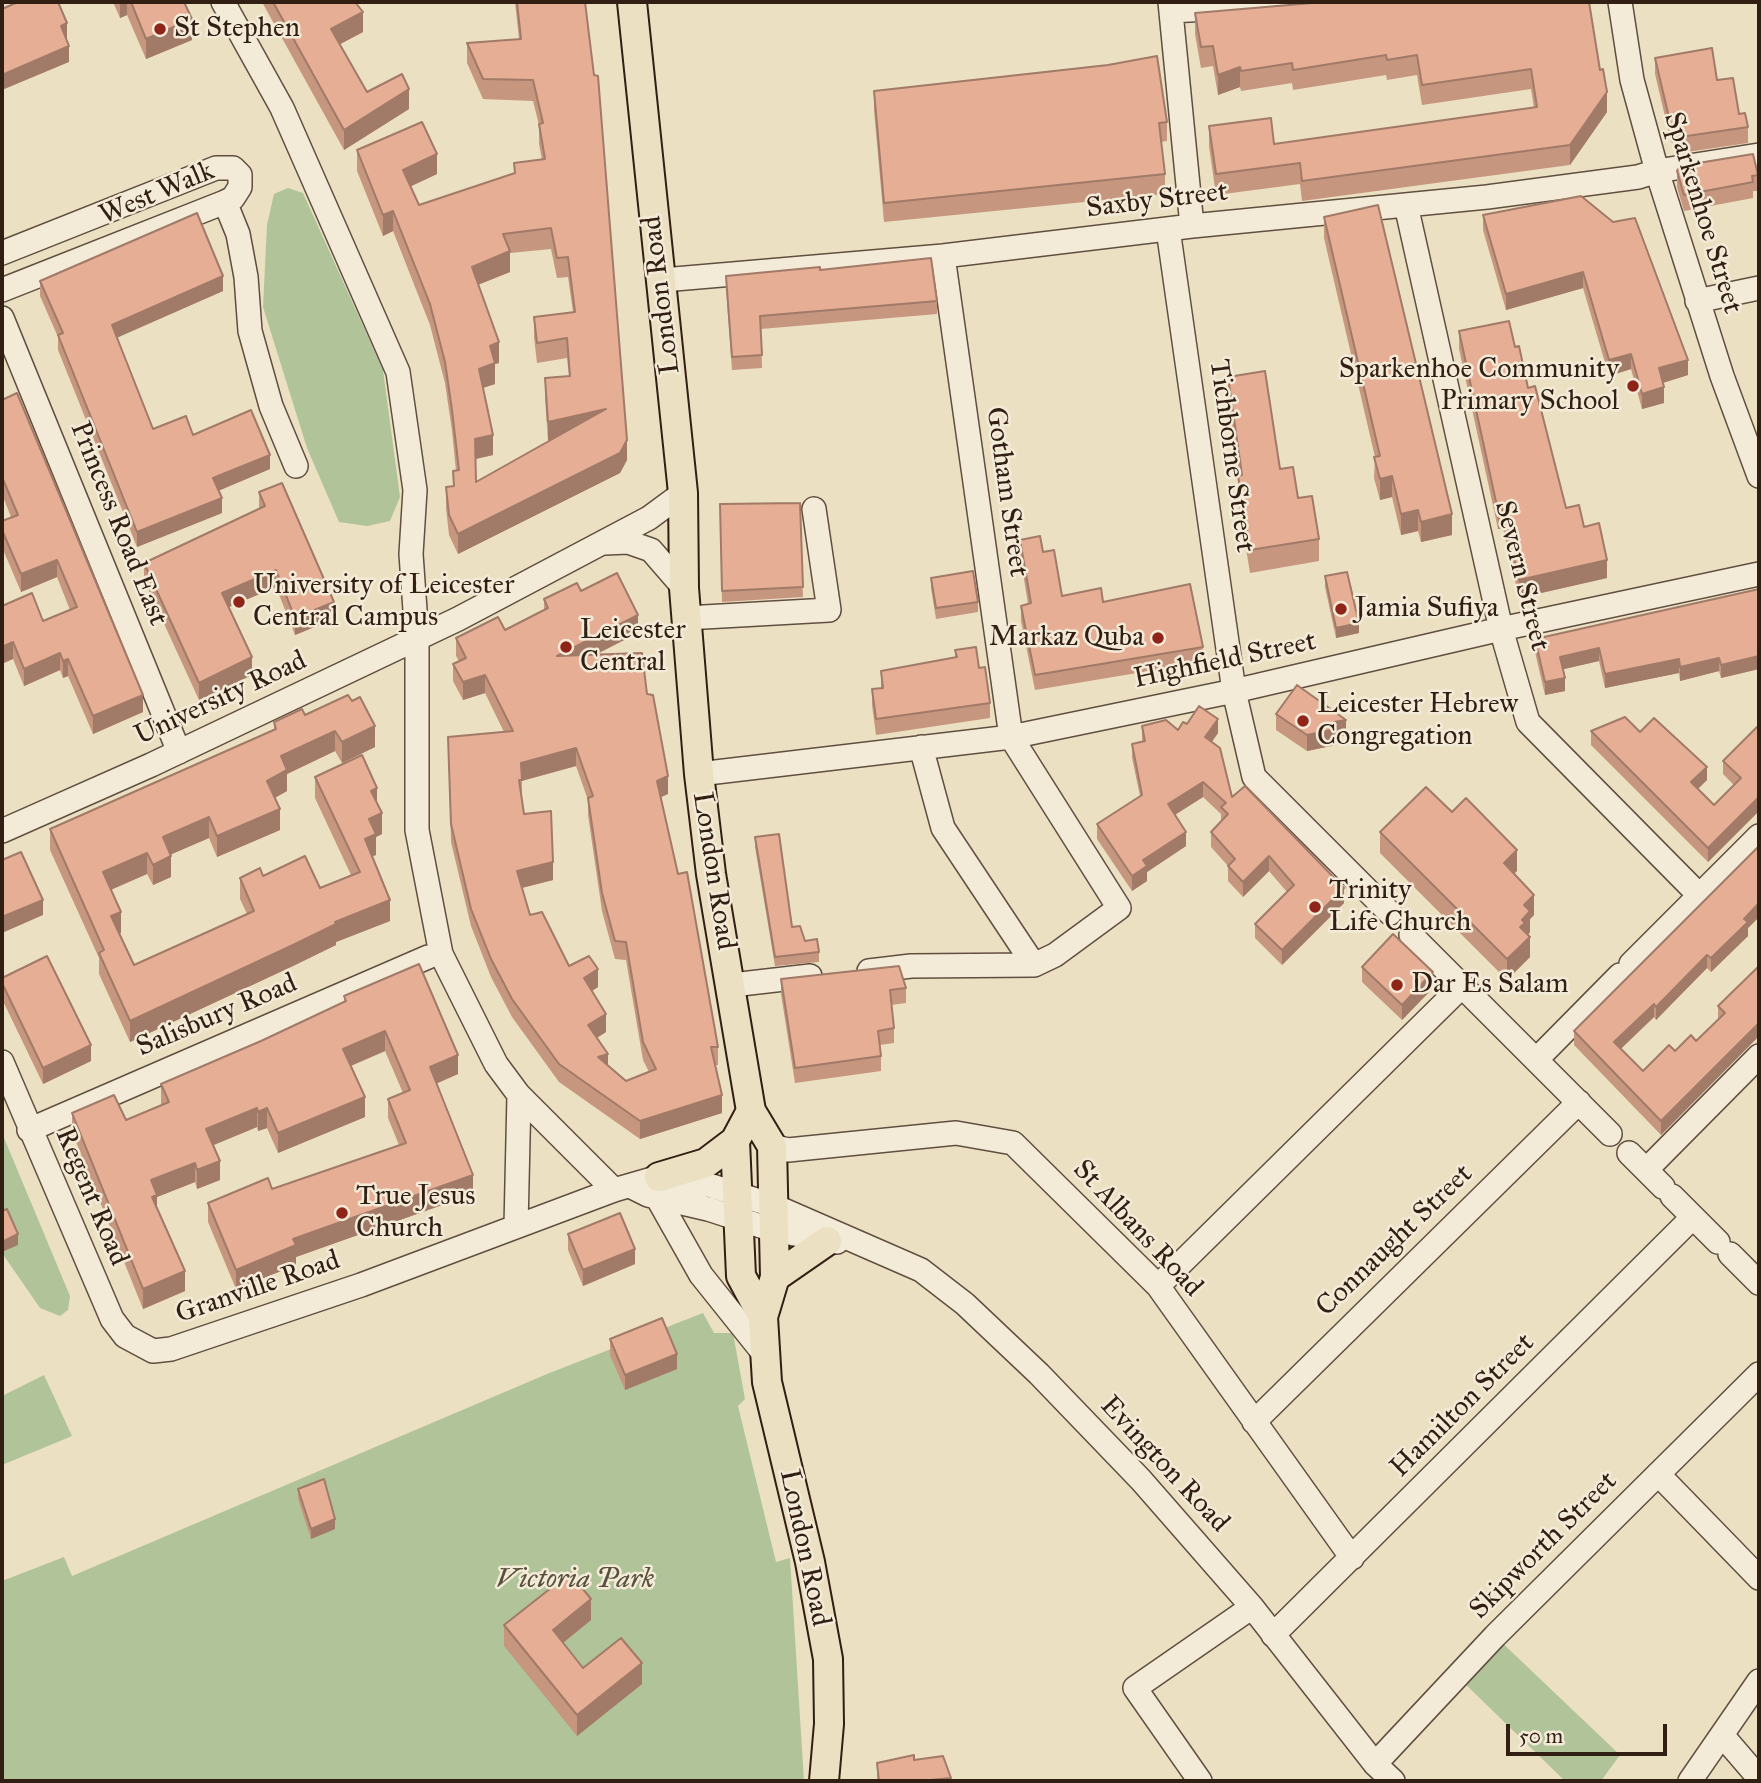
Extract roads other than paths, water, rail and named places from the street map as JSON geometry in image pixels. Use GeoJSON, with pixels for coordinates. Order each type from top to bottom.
{"type":"FeatureCollection","features":[{"type":"Feature","properties":{"kind":"main road","name":"London Road"},"geometry":{"type":"LineString","coordinates":[[632,2],[650,191],[663,280],[683,493],[686,618],[699,774],[711,874],[732,985],[751,1111],[772,1146],[775,1278],[763,1317],[767,1382],[810,1562],[828,1659],[830,1724],[824,1781]]}},
{"type":"Feature","properties":{"kind":"main road","name":"London Road"},"geometry":{"type":"LineString","coordinates":[[751,1111],[736,1141],[741,1276],[763,1317]]}},
{"type":"Feature","properties":{"kind":"main road"},"geometry":{"type":"LineString","coordinates":[[658,1187],[706,1163],[736,1141]]}},
{"type":"Feature","properties":{"kind":"main road"},"geometry":{"type":"LineString","coordinates":[[775,1278],[838,1240]]}},
{"type":"Feature","properties":{"kind":"street"},"geometry":{"type":"LineString","coordinates":[[223,2],[282,108],[398,372],[415,490],[411,554],[417,638],[417,830],[441,954],[496,1064],[519,1094],[623,1188]]}},
{"type":"Feature","properties":{"kind":"street"},"geometry":{"type":"LineString","coordinates":[[1192,226],[1170,6],[1339,2]]}},
{"type":"Feature","properties":{"kind":"street","name":"Sparkenhoe Street"},"geometry":{"type":"LineString","coordinates":[[1620,2],[1632,80],[1657,171],[1698,302],[1759,476]]}},
{"type":"Feature","properties":{"kind":"street","name":"Saxby Street"},"geometry":{"type":"LineString","coordinates":[[663,280],[943,256],[1192,226],[1406,205],[1639,177],[1657,171],[1759,155]]}},
{"type":"Feature","properties":{"kind":"street","name":"West Walk"},"geometry":{"type":"LineString","coordinates":[[2,253],[216,168],[233,168],[240,176],[240,187],[233,198],[225,202],[2,290]]}},
{"type":"Feature","properties":{"kind":"street"},"geometry":{"type":"LineString","coordinates":[[225,202],[238,234],[253,343],[271,406],[296,466]]}},
{"type":"Feature","properties":{"kind":"street","name":"Severn Street"},"geometry":{"type":"LineString","coordinates":[[1406,205],[1501,629],[1528,722],[1699,895]]}},
{"type":"Feature","properties":{"kind":"street","name":"Tichborne Street"},"geometry":{"type":"LineString","coordinates":[[1168,229],[1234,691],[1254,777],[1390,913]]}},
{"type":"Feature","properties":{"kind":"street","name":"Gotham Street"},"geometry":{"type":"LineString","coordinates":[[943,256],[1011,737]]}},
{"type":"Feature","properties":{"kind":"street"},"geometry":{"type":"LineString","coordinates":[[1698,302],[1759,288]]}},
{"type":"Feature","properties":{"kind":"street","name":"Princess Road East"},"geometry":{"type":"LineString","coordinates":[[2,318],[179,752]]}},
{"type":"Feature","properties":{"kind":"street","name":"University Road"},"geometry":{"type":"LineString","coordinates":[[2,831],[179,752],[417,638],[659,512],[683,493]]}},
{"type":"Feature","properties":{"kind":"street"},"geometry":{"type":"LineString","coordinates":[[686,618],[829,610],[814,509]]}},
{"type":"Feature","properties":{"kind":"street"},"geometry":{"type":"LineString","coordinates":[[600,543],[628,542],[651,550],[684,588]]}},
{"type":"Feature","properties":{"kind":"street","name":"Highfield Street"},"geometry":{"type":"LineString","coordinates":[[699,774],[1011,737],[1234,691],[1501,629],[1759,574]]}},
{"type":"Feature","properties":{"kind":"street"},"geometry":{"type":"LineString","coordinates":[[732,985],[911,966],[1034,965],[1055,955],[1119,908],[1011,737]]}},
{"type":"Feature","properties":{"kind":"street"},"geometry":{"type":"LineString","coordinates":[[921,747],[943,828],[1034,965]]}},
{"type":"Feature","properties":{"kind":"street"},"geometry":{"type":"LineString","coordinates":[[1536,1060],[1759,836]]}},
{"type":"Feature","properties":{"kind":"street"},"geometry":{"type":"LineString","coordinates":[[1412,935],[1610,1134]]}},
{"type":"Feature","properties":{"kind":"street","name":"Salisbury Road"},"geometry":{"type":"LineString","coordinates":[[29,1129],[429,957]]}},
{"type":"Feature","properties":{"kind":"street"},"geometry":{"type":"LineString","coordinates":[[1158,1286],[1462,986]]}},
{"type":"Feature","properties":{"kind":"street"},"geometry":{"type":"LineString","coordinates":[[1646,1170],[1759,1056]]}},
{"type":"Feature","properties":{"kind":"street","name":"Regent Road"},"geometry":{"type":"LineString","coordinates":[[2,1062],[112,1319],[125,1336],[138,1346]]}},
{"type":"Feature","properties":{"kind":"street"},"geometry":{"type":"LineString","coordinates":[[516,1226],[519,1094]]}},
{"type":"Feature","properties":{"kind":"street","name":"Connaught Street"},"geometry":{"type":"LineString","coordinates":[[1254,1422],[1579,1102]]}},
{"type":"Feature","properties":{"kind":"street","name":"St Albans Road"},"geometry":{"type":"LineString","coordinates":[[772,1146],[789,1150],[956,1133],[1013,1143],[1158,1286],[1352,1558]]}},
{"type":"Feature","properties":{"kind":"street"},"geometry":{"type":"LineString","coordinates":[[1629,1153],[1758,1279]]}},
{"type":"Feature","properties":{"kind":"street","name":"Granville Road"},"geometry":{"type":"LineString","coordinates":[[138,1346],[153,1351],[171,1349],[361,1285],[623,1188],[658,1187],[686,1180],[773,1218]]}},
{"type":"Feature","properties":{"kind":"street"},"geometry":{"type":"LineString","coordinates":[[658,1187],[701,1275],[765,1355]]}},
{"type":"Feature","properties":{"kind":"street","name":"Hamilton Street"},"geometry":{"type":"LineString","coordinates":[[1273,1635],[1693,1217]]}},
{"type":"Feature","properties":{"kind":"street","name":"Evington Road"},"geometry":{"type":"LineString","coordinates":[[773,1218],[921,1270],[965,1304],[1039,1374],[1141,1480],[1252,1607],[1375,1764],[1394,1781]]}},
{"type":"Feature","properties":{"kind":"street","name":"Skipworth Street"},"geometry":{"type":"LineString","coordinates":[[1375,1764],[1495,1636],[1759,1374]]}},
{"type":"Feature","properties":{"kind":"street"},"geometry":{"type":"LineString","coordinates":[[1658,1474],[1759,1578]]}},
{"type":"Feature","properties":{"kind":"street"},"geometry":{"type":"LineString","coordinates":[[1200,1781],[1135,1688],[1252,1607]]}},
{"type":"Feature","properties":{"kind":"street"},"geometry":{"type":"LineString","coordinates":[[1690,1781],[1759,1681]]}},
{"type":"Feature","properties":{"kind":"street"},"geometry":{"type":"LineString","coordinates":[[1722,1735],[1759,1778]]}},
{"type":"Feature","properties":{"kind":"place","name":"St Stephen"},"geometry":{"type":"Point","coordinates":[160,29]}},
{"type":"Feature","properties":{"kind":"place","name":"Sparkenhoe Community Primary School"},"geometry":{"type":"Point","coordinates":[1633,386]}},
{"type":"Feature","properties":{"kind":"place","name":"University of Leicester Central Campus"},"geometry":{"type":"Point","coordinates":[239,602]}},
{"type":"Feature","properties":{"kind":"place","name":"Jamia Sufiya"},"geometry":{"type":"Point","coordinates":[1341,609]}},
{"type":"Feature","properties":{"kind":"place","name":"Markaz Quba"},"geometry":{"type":"Point","coordinates":[1158,638]}},
{"type":"Feature","properties":{"kind":"place","name":"Leicester Central"},"geometry":{"type":"Point","coordinates":[566,647]}},
{"type":"Feature","properties":{"kind":"place","name":"Leicester Hebrew Congregation"},"geometry":{"type":"Point","coordinates":[1303,721]}},
{"type":"Feature","properties":{"kind":"place","name":"Trinity Life Church"},"geometry":{"type":"Point","coordinates":[1315,907]}},
{"type":"Feature","properties":{"kind":"place","name":"Dar Es Salam"},"geometry":{"type":"Point","coordinates":[1397,985]}},
{"type":"Feature","properties":{"kind":"place","name":"True Jesus Church"},"geometry":{"type":"Point","coordinates":[342,1213]}},
{"type":"Feature","properties":{"kind":"park label","name":"Victoria Park"},"geometry":{"type":"Point","coordinates":[575,1580]}}]}
